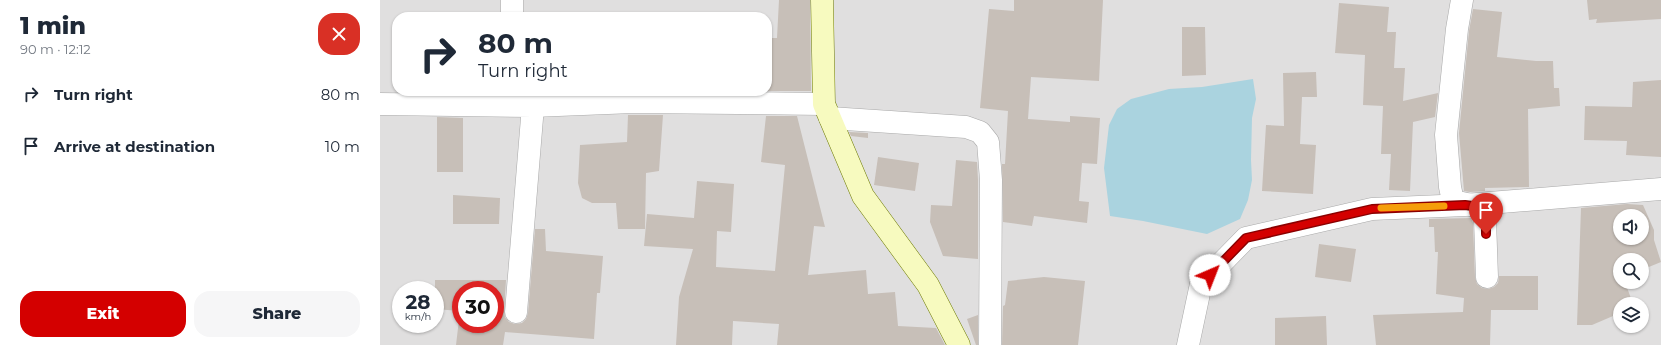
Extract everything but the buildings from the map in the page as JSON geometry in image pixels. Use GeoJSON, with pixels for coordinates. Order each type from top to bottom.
{"type":"FeatureCollection","features":[{"type":"Feature","properties":{"kind":"main road"},"geometry":{"type":"LineString","coordinates":[[822,0],[827,111],[863,196],[928,285],[959,345]]}},
{"type":"Feature","properties":{"kind":"street"},"geometry":{"type":"LineString","coordinates":[[512,0],[512,12]]}},
{"type":"Feature","properties":{"kind":"street"},"geometry":{"type":"LineString","coordinates":[[1462,0],[1457,28],[1446,135],[1450,187],[1454,201],[1465,205],[1480,207],[1486,220],[1488,277]]}},
{"type":"Feature","properties":{"kind":"street"},"geometry":{"type":"LineString","coordinates":[[518,96],[518,98],[532,106]]}},
{"type":"Feature","properties":{"kind":"street"},"geometry":{"type":"LineString","coordinates":[[380,104],[532,106],[633,102],[827,111],[966,127],[980,132],[988,142],[991,180],[990,345]]}},
{"type":"Feature","properties":{"kind":"street"},"geometry":{"type":"LineString","coordinates":[[516,312],[532,106]]}},
{"type":"Feature","properties":{"kind":"street"},"geometry":{"type":"LineString","coordinates":[[1188,345],[1201,284],[1246,238],[1372,209],[1465,205],[1661,189]]}},
{"type":"Feature","properties":{"kind":"shaded area"},"geometry":{"type":"Polygon","coordinates":[[[380,0],[1661,0],[1661,345],[380,345],[380,0]]]}},
{"type":"Feature","properties":{"kind":"water"},"geometry":{"type":"Polygon","coordinates":[[[1253,79],[1256,99],[1252,118],[1252,180],[1248,200],[1240,219],[1207,234],[1110,216],[1104,168],[1109,125],[1117,109],[1131,99],[1169,89],[1202,87],[1253,79]]]}},
{"type":"Feature","properties":{"kind":"slow traffic"},"geometry":{"type":"LineString","coordinates":[[1381,208],[1444,206]]}},
{"type":"Feature","properties":{"kind":"route"},"geometry":{"type":"LineString","coordinates":[[1210,275],[1246,238],[1372,209],[1465,205],[1480,207],[1486,220],[1486,234]]}}]}
